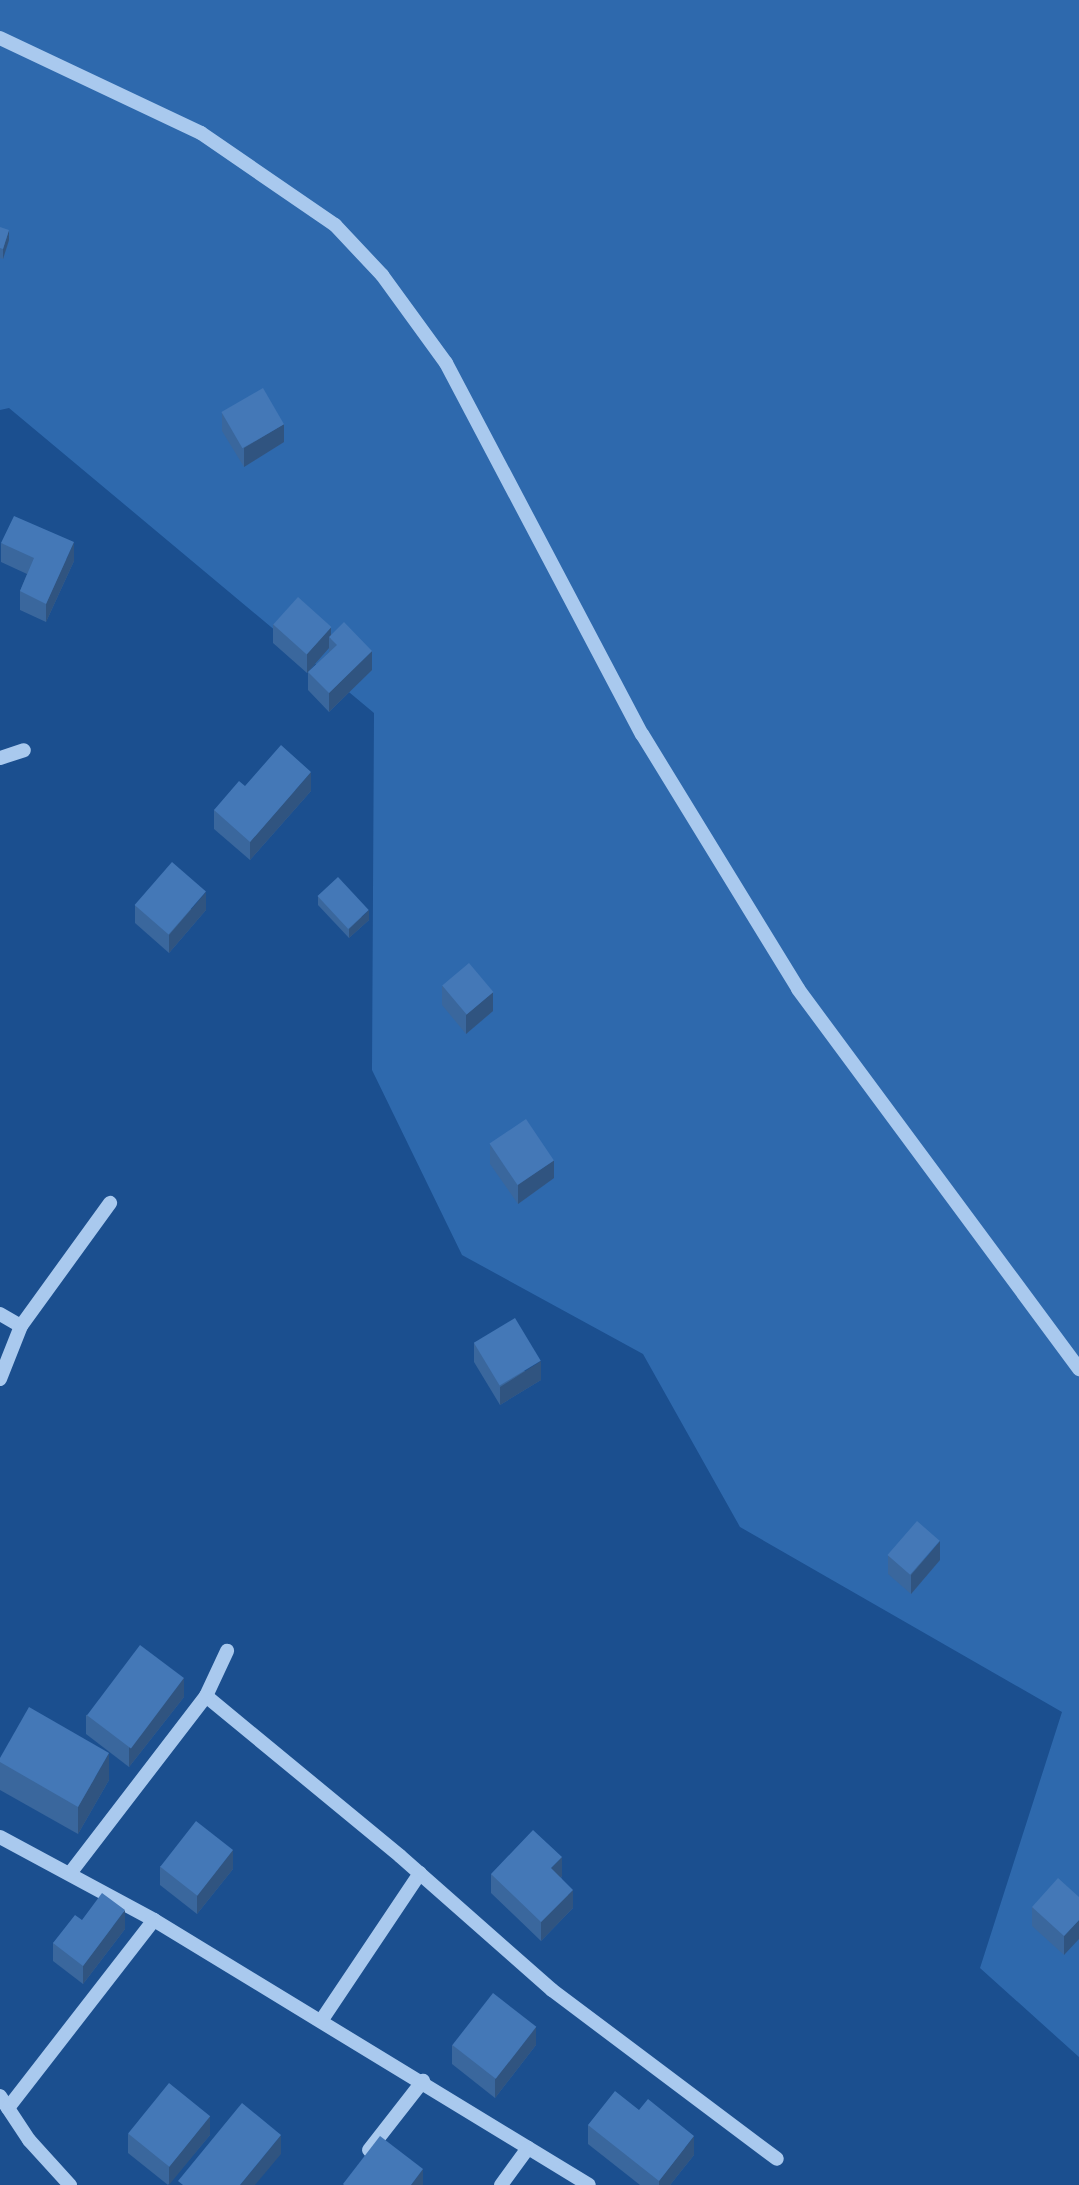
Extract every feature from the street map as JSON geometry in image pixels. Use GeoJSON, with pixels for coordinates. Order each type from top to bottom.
{"type":"FeatureCollection","features":[{"type":"Feature","properties":{"kind":"street"},"geometry":{"type":"LineString","coordinates":[[0,38],[201,133],[251,164],[335,225],[382,275],[446,363],[642,734],[798,989],[1079,1369]]}},
{"type":"Feature","properties":{"kind":"street"},"geometry":{"type":"LineString","coordinates":[[0,758],[24,750]]}},
{"type":"Feature","properties":{"kind":"street"},"geometry":{"type":"LineString","coordinates":[[0,1379],[21,1326],[110,1203]]}},
{"type":"Feature","properties":{"kind":"street"},"geometry":{"type":"LineString","coordinates":[[0,1314],[21,1326]]}},
{"type":"Feature","properties":{"kind":"street"},"geometry":{"type":"LineString","coordinates":[[71,1872],[206,1696],[227,1651]]}},
{"type":"Feature","properties":{"kind":"street"},"geometry":{"type":"LineString","coordinates":[[206,1696],[420,1873],[552,1990],[777,2159]]}},
{"type":"Feature","properties":{"kind":"street"},"geometry":{"type":"LineString","coordinates":[[0,1837],[71,1872],[154,1920],[423,2081],[589,2185]]}},
{"type":"Feature","properties":{"kind":"street"},"geometry":{"type":"LineString","coordinates":[[321,2021],[420,1873]]}},
{"type":"Feature","properties":{"kind":"street"},"geometry":{"type":"LineString","coordinates":[[70,2185],[29,2140],[4,2102],[154,1920]]}},
{"type":"Feature","properties":{"kind":"street"},"geometry":{"type":"LineString","coordinates":[[360,2162],[423,2081]]}},
{"type":"Feature","properties":{"kind":"street"},"geometry":{"type":"LineString","coordinates":[[501,2185],[528,2148]]}},
{"type":"Feature","properties":{"kind":"shaded area"},"geometry":{"type":"Polygon","coordinates":[[[0,0],[1079,0],[1079,2057],[980,1968],[1062,1712],[740,1527],[643,1354],[462,1255],[372,1070],[374,713],[9,408],[0,410],[0,0]]]}},
{"type":"Feature","properties":{"kind":"building"},"geometry":{"type":"Polygon","coordinates":[[[0,227],[9,230],[3,249],[0,248],[0,227]]]}},
{"type":"Feature","properties":{"kind":"building"},"geometry":{"type":"Polygon","coordinates":[[[263,388],[284,424],[242,448],[221,412],[263,388]]]}},
{"type":"Feature","properties":{"kind":"building"},"geometry":{"type":"Polygon","coordinates":[[[14,516],[74,542],[46,604],[20,591],[34,558],[1,543],[14,516]]]}},
{"type":"Feature","properties":{"kind":"building"},"geometry":{"type":"Polygon","coordinates":[[[298,597],[331,627],[307,655],[273,624],[298,597]]]}},
{"type":"Feature","properties":{"kind":"building"},"geometry":{"type":"Polygon","coordinates":[[[344,622],[372,651],[329,693],[308,672],[337,645],[329,637],[344,622]]]}},
{"type":"Feature","properties":{"kind":"building"},"geometry":{"type":"Polygon","coordinates":[[[281,745],[311,772],[250,842],[214,810],[239,781],[245,786],[281,745]]]}},
{"type":"Feature","properties":{"kind":"building"},"geometry":{"type":"Polygon","coordinates":[[[172,862],[206,892],[169,935],[135,905],[172,862]]]}},
{"type":"Feature","properties":{"kind":"building"},"geometry":{"type":"Polygon","coordinates":[[[338,877],[369,910],[348,929],[318,896],[338,877]]]}},
{"type":"Feature","properties":{"kind":"building"},"geometry":{"type":"Polygon","coordinates":[[[469,963],[493,992],[467,1015],[442,985],[469,963]]]}},
{"type":"Feature","properties":{"kind":"building"},"geometry":{"type":"Polygon","coordinates":[[[526,1119],[554,1160],[517,1185],[490,1144],[526,1119]]]}},
{"type":"Feature","properties":{"kind":"building"},"geometry":{"type":"Polygon","coordinates":[[[515,1318],[541,1361],[500,1386],[474,1343],[515,1318]]]}},
{"type":"Feature","properties":{"kind":"building"},"geometry":{"type":"Polygon","coordinates":[[[917,1521],[940,1541],[910,1575],[887,1555],[917,1521]]]}},
{"type":"Feature","properties":{"kind":"building"},"geometry":{"type":"Polygon","coordinates":[[[140,1645],[184,1678],[131,1748],[87,1715],[140,1645]]]}},
{"type":"Feature","properties":{"kind":"building"},"geometry":{"type":"Polygon","coordinates":[[[29,1707],[109,1753],[78,1807],[0,1762],[29,1707]]]}},
{"type":"Feature","properties":{"kind":"building"},"geometry":{"type":"Polygon","coordinates":[[[196,1821],[233,1850],[197,1896],[160,1867],[196,1821]]]}},
{"type":"Feature","properties":{"kind":"building"},"geometry":{"type":"Polygon","coordinates":[[[533,1830],[562,1857],[551,1868],[573,1890],[541,1922],[491,1874],[533,1830]]]}},
{"type":"Feature","properties":{"kind":"building"},"geometry":{"type":"Polygon","coordinates":[[[1058,1878],[1079,1897],[1079,1920],[1064,1936],[1032,1907],[1058,1878]]]}},
{"type":"Feature","properties":{"kind":"building"},"geometry":{"type":"Polygon","coordinates":[[[102,1893],[125,1910],[83,1966],[53,1943],[75,1915],[82,1920],[102,1893]]]}},
{"type":"Feature","properties":{"kind":"building"},"geometry":{"type":"Polygon","coordinates":[[[493,1993],[536,2027],[496,2079],[452,2045],[493,1993]]]}},
{"type":"Feature","properties":{"kind":"building"},"geometry":{"type":"Polygon","coordinates":[[[169,2083],[210,2116],[169,2167],[128,2134],[169,2083]]]}},
{"type":"Feature","properties":{"kind":"building"},"geometry":{"type":"Polygon","coordinates":[[[615,2091],[639,2110],[648,2099],[694,2136],[659,2181],[588,2125],[615,2091]]]}},
{"type":"Feature","properties":{"kind":"building"},"geometry":{"type":"Polygon","coordinates":[[[242,2103],[281,2135],[240,2185],[183,2185],[178,2181],[242,2103]]]}},
{"type":"Feature","properties":{"kind":"building"},"geometry":{"type":"Polygon","coordinates":[[[380,2136],[423,2169],[411,2185],[344,2185],[343,2184],[380,2136]]]}}]}
